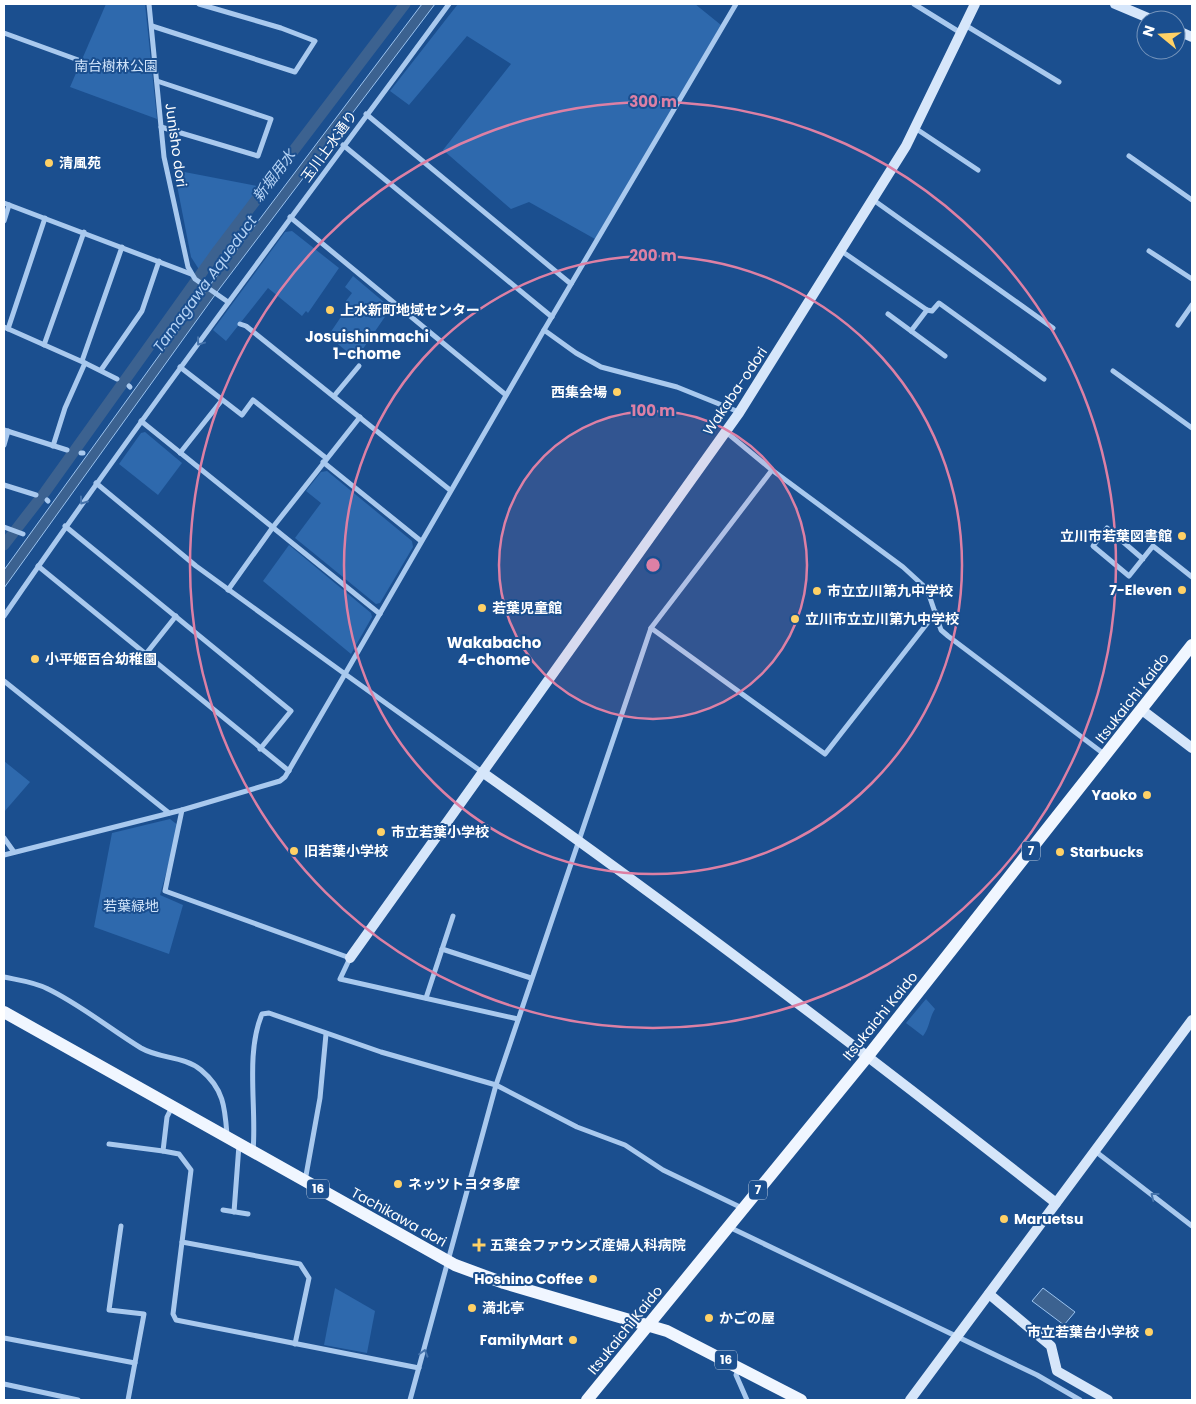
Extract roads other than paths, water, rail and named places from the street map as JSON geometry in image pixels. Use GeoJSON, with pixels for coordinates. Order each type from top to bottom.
{"type":"FeatureCollection","features":[{"type":"Feature","properties":{"kind":"main road","name":"Itsukaichi Kaido"},"geometry":{"type":"LineString","coordinates":[[587,1400],[868,1056],[1192,646]]}},
{"type":"Feature","properties":{"kind":"main road","name":"Tachikawa dori"},"geometry":{"type":"LineString","coordinates":[[4,1012],[449,1262],[504,1283],[667,1330],[801,1400]]}},
{"type":"Feature","properties":{"kind":"street","name":"Junisho dori"},"geometry":{"type":"LineString","coordinates":[[149,4],[161,126],[171,192],[191,274],[200,283],[228,302]]}},
{"type":"Feature","properties":{"kind":"street"},"geometry":{"type":"LineString","coordinates":[[152,26],[295,72],[315,41],[281,28],[199,4]]}},
{"type":"Feature","properties":{"kind":"street","name":"玉川上水通り"},"geometry":{"type":"LineString","coordinates":[[4,616],[65,526],[180,367],[449,4]]}},
{"type":"Feature","properties":{"kind":"street"},"geometry":{"type":"LineString","coordinates":[[4,855],[182,810],[280,781],[289,771],[450,490],[735,4]]}},
{"type":"Feature","properties":{"kind":"street"},"geometry":{"type":"LineString","coordinates":[[914,4],[1060,82]]}},
{"type":"Feature","properties":{"kind":"street","name":"Wakaba-odori"},"geometry":{"type":"LineString","coordinates":[[350,958],[739,413],[808,304],[871,198],[906,146],[975,4]]}},
{"type":"Feature","properties":{"kind":"street"},"geometry":{"type":"LineString","coordinates":[[1115,4],[1136,13]]}},
{"type":"Feature","properties":{"kind":"street"},"geometry":{"type":"LineString","coordinates":[[4,33],[81,61]]}},
{"type":"Feature","properties":{"kind":"street"},"geometry":{"type":"LineString","coordinates":[[157,81],[271,119],[258,156],[161,126]]}},
{"type":"Feature","properties":{"kind":"street"},"geometry":{"type":"LineString","coordinates":[[366,114],[571,284]]}},
{"type":"Feature","properties":{"kind":"street"},"geometry":{"type":"LineString","coordinates":[[914,128],[978,170]]}},
{"type":"Feature","properties":{"kind":"street"},"geometry":{"type":"LineString","coordinates":[[343,146],[552,317]]}},
{"type":"Feature","properties":{"kind":"street"},"geometry":{"type":"LineString","coordinates":[[1129,156],[1192,200]]}},
{"type":"Feature","properties":{"kind":"street"},"geometry":{"type":"LineString","coordinates":[[871,198],[1053,328]]}},
{"type":"Feature","properties":{"kind":"street"},"geometry":{"type":"LineString","coordinates":[[4,220],[7,204],[191,274]]}},
{"type":"Feature","properties":{"kind":"street"},"geometry":{"type":"LineString","coordinates":[[290,217],[506,395]]}},
{"type":"Feature","properties":{"kind":"street"},"geometry":{"type":"LineString","coordinates":[[45,218],[6,328],[84,362],[117,379]]}},
{"type":"Feature","properties":{"kind":"street"},"geometry":{"type":"LineString","coordinates":[[44,345],[84,232]]}},
{"type":"Feature","properties":{"kind":"street"},"geometry":{"type":"LineString","coordinates":[[53,446],[65,408],[84,362],[122,247]]}},
{"type":"Feature","properties":{"kind":"street"},"geometry":{"type":"LineString","coordinates":[[840,249],[927,310],[932,312],[938,303],[1044,379]]}},
{"type":"Feature","properties":{"kind":"street"},"geometry":{"type":"LineString","coordinates":[[1149,251],[1192,279]]}},
{"type":"Feature","properties":{"kind":"street"},"geometry":{"type":"LineString","coordinates":[[101,370],[142,311],[159,261]]}},
{"type":"Feature","properties":{"kind":"street"},"geometry":{"type":"LineString","coordinates":[[1178,325],[1192,304]]}},
{"type":"Feature","properties":{"kind":"street"},"geometry":{"type":"LineString","coordinates":[[911,331],[927,310]]}},
{"type":"Feature","properties":{"kind":"street"},"geometry":{"type":"LineString","coordinates":[[888,314],[945,356]]}},
{"type":"Feature","properties":{"kind":"street"},"geometry":{"type":"LineString","coordinates":[[240,324],[246,326],[450,490]]}},
{"type":"Feature","properties":{"kind":"street"},"geometry":{"type":"LineString","coordinates":[[544,330],[576,353],[601,367],[677,387],[739,413]]}},
{"type":"Feature","properties":{"kind":"street"},"geometry":{"type":"LineString","coordinates":[[334,396],[359,366]]}},
{"type":"Feature","properties":{"kind":"street"},"geometry":{"type":"LineString","coordinates":[[180,367],[242,415],[254,400],[421,541]]}},
{"type":"Feature","properties":{"kind":"street"},"geometry":{"type":"LineString","coordinates":[[1113,371],[1192,428]]}},
{"type":"Feature","properties":{"kind":"street"},"geometry":{"type":"LineString","coordinates":[[180,453],[222,400]]}},
{"type":"Feature","properties":{"kind":"street"},"geometry":{"type":"LineString","coordinates":[[228,590],[272,527],[360,417]]}},
{"type":"Feature","properties":{"kind":"street"},"geometry":{"type":"LineString","coordinates":[[141,421],[380,614]]}},
{"type":"Feature","properties":{"kind":"street"},"geometry":{"type":"LineString","coordinates":[[4,445],[6,430],[67,450]]}},
{"type":"Feature","properties":{"kind":"street"},"geometry":{"type":"LineString","coordinates":[[726,431],[772,470],[903,567],[927,589],[941,630],[1106,756]]}},
{"type":"Feature","properties":{"kind":"street"},"geometry":{"type":"LineString","coordinates":[[410,1400],[496,1085],[651,628],[772,470]]}},
{"type":"Feature","properties":{"kind":"street"},"geometry":{"type":"LineString","coordinates":[[96,483],[228,590],[579,840],[868,1056],[1056,1203]]}},
{"type":"Feature","properties":{"kind":"street"},"geometry":{"type":"LineString","coordinates":[[4,485],[36,495]]}},
{"type":"Feature","properties":{"kind":"street"},"geometry":{"type":"LineString","coordinates":[[65,526],[291,711],[260,749]]}},
{"type":"Feature","properties":{"kind":"street"},"geometry":{"type":"LineString","coordinates":[[6,528],[20,533]]}},
{"type":"Feature","properties":{"kind":"street"},"geometry":{"type":"LineString","coordinates":[[1143,559],[1107,528],[1093,546],[1129,576],[1143,559],[1153,546],[1192,576]]}},
{"type":"Feature","properties":{"kind":"street"},"geometry":{"type":"LineString","coordinates":[[38,566],[289,771]]}},
{"type":"Feature","properties":{"kind":"street"},"geometry":{"type":"LineString","coordinates":[[651,628],[825,754],[936,612]]}},
{"type":"Feature","properties":{"kind":"street"},"geometry":{"type":"LineString","coordinates":[[145,655],[176,616]]}},
{"type":"Feature","properties":{"kind":"street"},"geometry":{"type":"LineString","coordinates":[[4,681],[169,813]]}},
{"type":"Feature","properties":{"kind":"street"},"geometry":{"type":"LineString","coordinates":[[1142,710],[1192,748]]}},
{"type":"Feature","properties":{"kind":"street"},"geometry":{"type":"LineString","coordinates":[[182,810],[165,891],[350,958],[340,978],[518,1019]]}},
{"type":"Feature","properties":{"kind":"street"},"geometry":{"type":"LineString","coordinates":[[4,838],[14,852]]}},
{"type":"Feature","properties":{"kind":"street"},"geometry":{"type":"LineString","coordinates":[[426,998],[453,916]]}},
{"type":"Feature","properties":{"kind":"street"},"geometry":{"type":"LineString","coordinates":[[442,949],[531,978]]}},
{"type":"Feature","properties":{"kind":"street"},"geometry":{"type":"LineString","coordinates":[[4,977],[46,988],[142,1049],[163,1057],[179,1058],[201,1070],[219,1091],[225,1105],[227,1138]]}},
{"type":"Feature","properties":{"kind":"street"},"geometry":{"type":"LineString","coordinates":[[253,1152],[254,1064],[257,1033],[262,1014],[269,1013],[326,1034],[496,1085],[577,1126],[625,1145],[663,1170],[742,1209]]}},
{"type":"Feature","properties":{"kind":"street"},"geometry":{"type":"LineString","coordinates":[[910,1400],[1192,1020]]}},
{"type":"Feature","properties":{"kind":"street"},"geometry":{"type":"LineString","coordinates":[[304,1181],[308,1175],[320,1098],[326,1034]]}},
{"type":"Feature","properties":{"kind":"street"},"geometry":{"type":"LineString","coordinates":[[163,1151],[167,1117],[172,1107]]}},
{"type":"Feature","properties":{"kind":"street"},"geometry":{"type":"LineString","coordinates":[[109,1144],[179,1154],[192,1170],[173,1314],[176,1320],[419,1368]]}},
{"type":"Feature","properties":{"kind":"street"},"geometry":{"type":"LineString","coordinates":[[234,1212],[240,1145]]}},
{"type":"Feature","properties":{"kind":"street"},"geometry":{"type":"LineString","coordinates":[[1094,1151],[1192,1226]]}},
{"type":"Feature","properties":{"kind":"street"},"geometry":{"type":"LineString","coordinates":[[223,1210],[248,1214]]}},
{"type":"Feature","properties":{"kind":"street"},"geometry":{"type":"LineString","coordinates":[[121,1226],[109,1310],[144,1314],[128,1400]]}},
{"type":"Feature","properties":{"kind":"street"},"geometry":{"type":"LineString","coordinates":[[728,1226],[1037,1375],[1080,1400]]}},
{"type":"Feature","properties":{"kind":"street"},"geometry":{"type":"LineString","coordinates":[[182,1242],[300,1264],[309,1278],[296,1344]]}},
{"type":"Feature","properties":{"kind":"street"},"geometry":{"type":"LineString","coordinates":[[989,1294],[1051,1346],[1057,1371],[1108,1400]]}},
{"type":"Feature","properties":{"kind":"street"},"geometry":{"type":"LineString","coordinates":[[4,1338],[135,1363]]}},
{"type":"Feature","properties":{"kind":"street"},"geometry":{"type":"LineString","coordinates":[[740,1367],[736,1375],[747,1400]]}},
{"type":"Feature","properties":{"kind":"street"},"geometry":{"type":"LineString","coordinates":[[4,1384],[78,1400]]}},
{"type":"Feature","properties":{"kind":"waterway","name":"新堀用水"},"geometry":{"type":"LineString","coordinates":[[4,545],[45,492],[218,250],[405,4]]}},
{"type":"Feature","properties":{"kind":"place","name":"清風苑"},"geometry":{"type":"Point","coordinates":[49,163]}},
{"type":"Feature","properties":{"kind":"place","name":"上水新町地域センター"},"geometry":{"type":"Point","coordinates":[330,310]}},
{"type":"Feature","properties":{"kind":"place","name":"西集会場"},"geometry":{"type":"Point","coordinates":[617,392]}},
{"type":"Feature","properties":{"kind":"place","name":"立川市若葉図書館"},"geometry":{"type":"Point","coordinates":[1182,536]}},
{"type":"Feature","properties":{"kind":"place","name":"7-Eleven"},"geometry":{"type":"Point","coordinates":[1182,590]}},
{"type":"Feature","properties":{"kind":"place","name":"市立立川第九中学校"},"geometry":{"type":"Point","coordinates":[817,591]}},
{"type":"Feature","properties":{"kind":"place","name":"若葉児童館"},"geometry":{"type":"Point","coordinates":[482,608]}},
{"type":"Feature","properties":{"kind":"place","name":"立川市立立川第九中学校"},"geometry":{"type":"Point","coordinates":[795,619]}},
{"type":"Feature","properties":{"kind":"place","name":"小平姫百合幼稚園"},"geometry":{"type":"Point","coordinates":[35,659]}},
{"type":"Feature","properties":{"kind":"place","name":"Yaoko"},"geometry":{"type":"Point","coordinates":[1147,795]}},
{"type":"Feature","properties":{"kind":"place","name":"市立若葉小学校"},"geometry":{"type":"Point","coordinates":[381,832]}},
{"type":"Feature","properties":{"kind":"place","name":"旧若葉小学校"},"geometry":{"type":"Point","coordinates":[294,851]}},
{"type":"Feature","properties":{"kind":"place","name":"Starbucks"},"geometry":{"type":"Point","coordinates":[1060,852]}},
{"type":"Feature","properties":{"kind":"place","name":"ネッツトヨタ多摩"},"geometry":{"type":"Point","coordinates":[398,1184]}},
{"type":"Feature","properties":{"kind":"place","name":"Maruetsu"},"geometry":{"type":"Point","coordinates":[1004,1219]}},
{"type":"Feature","properties":{"kind":"place","name":"五葉会ファウンズ産婦人科病院"},"geometry":{"type":"Point","coordinates":[479,1245]}},
{"type":"Feature","properties":{"kind":"place","name":"Hoshino Coffee"},"geometry":{"type":"Point","coordinates":[593,1279]}},
{"type":"Feature","properties":{"kind":"place","name":"満北亭"},"geometry":{"type":"Point","coordinates":[472,1308]}},
{"type":"Feature","properties":{"kind":"place","name":"かごの屋"},"geometry":{"type":"Point","coordinates":[709,1318]}},
{"type":"Feature","properties":{"kind":"place","name":"市立若葉台小学校"},"geometry":{"type":"Point","coordinates":[1149,1332]}},
{"type":"Feature","properties":{"kind":"place","name":"FamilyMart"},"geometry":{"type":"Point","coordinates":[573,1340]}},
{"type":"Feature","properties":{"kind":"district","name":"Josuishinmachi 1-chome"},"geometry":{"type":"Point","coordinates":[367,346]}},
{"type":"Feature","properties":{"kind":"district","name":"Wakabacho 4-chome"},"geometry":{"type":"Point","coordinates":[494,652]}},
{"type":"Feature","properties":{"kind":"park label","name":"南台樹林公園"},"geometry":{"type":"Point","coordinates":[116,66]}},
{"type":"Feature","properties":{"kind":"park label","name":"若葉緑地"},"geometry":{"type":"Point","coordinates":[131,906]}},
{"type":"Feature","properties":{"kind":"water label","name":"Tamagawa Aqueduct"},"geometry":{"type":"Point","coordinates":[205,284]}}]}
